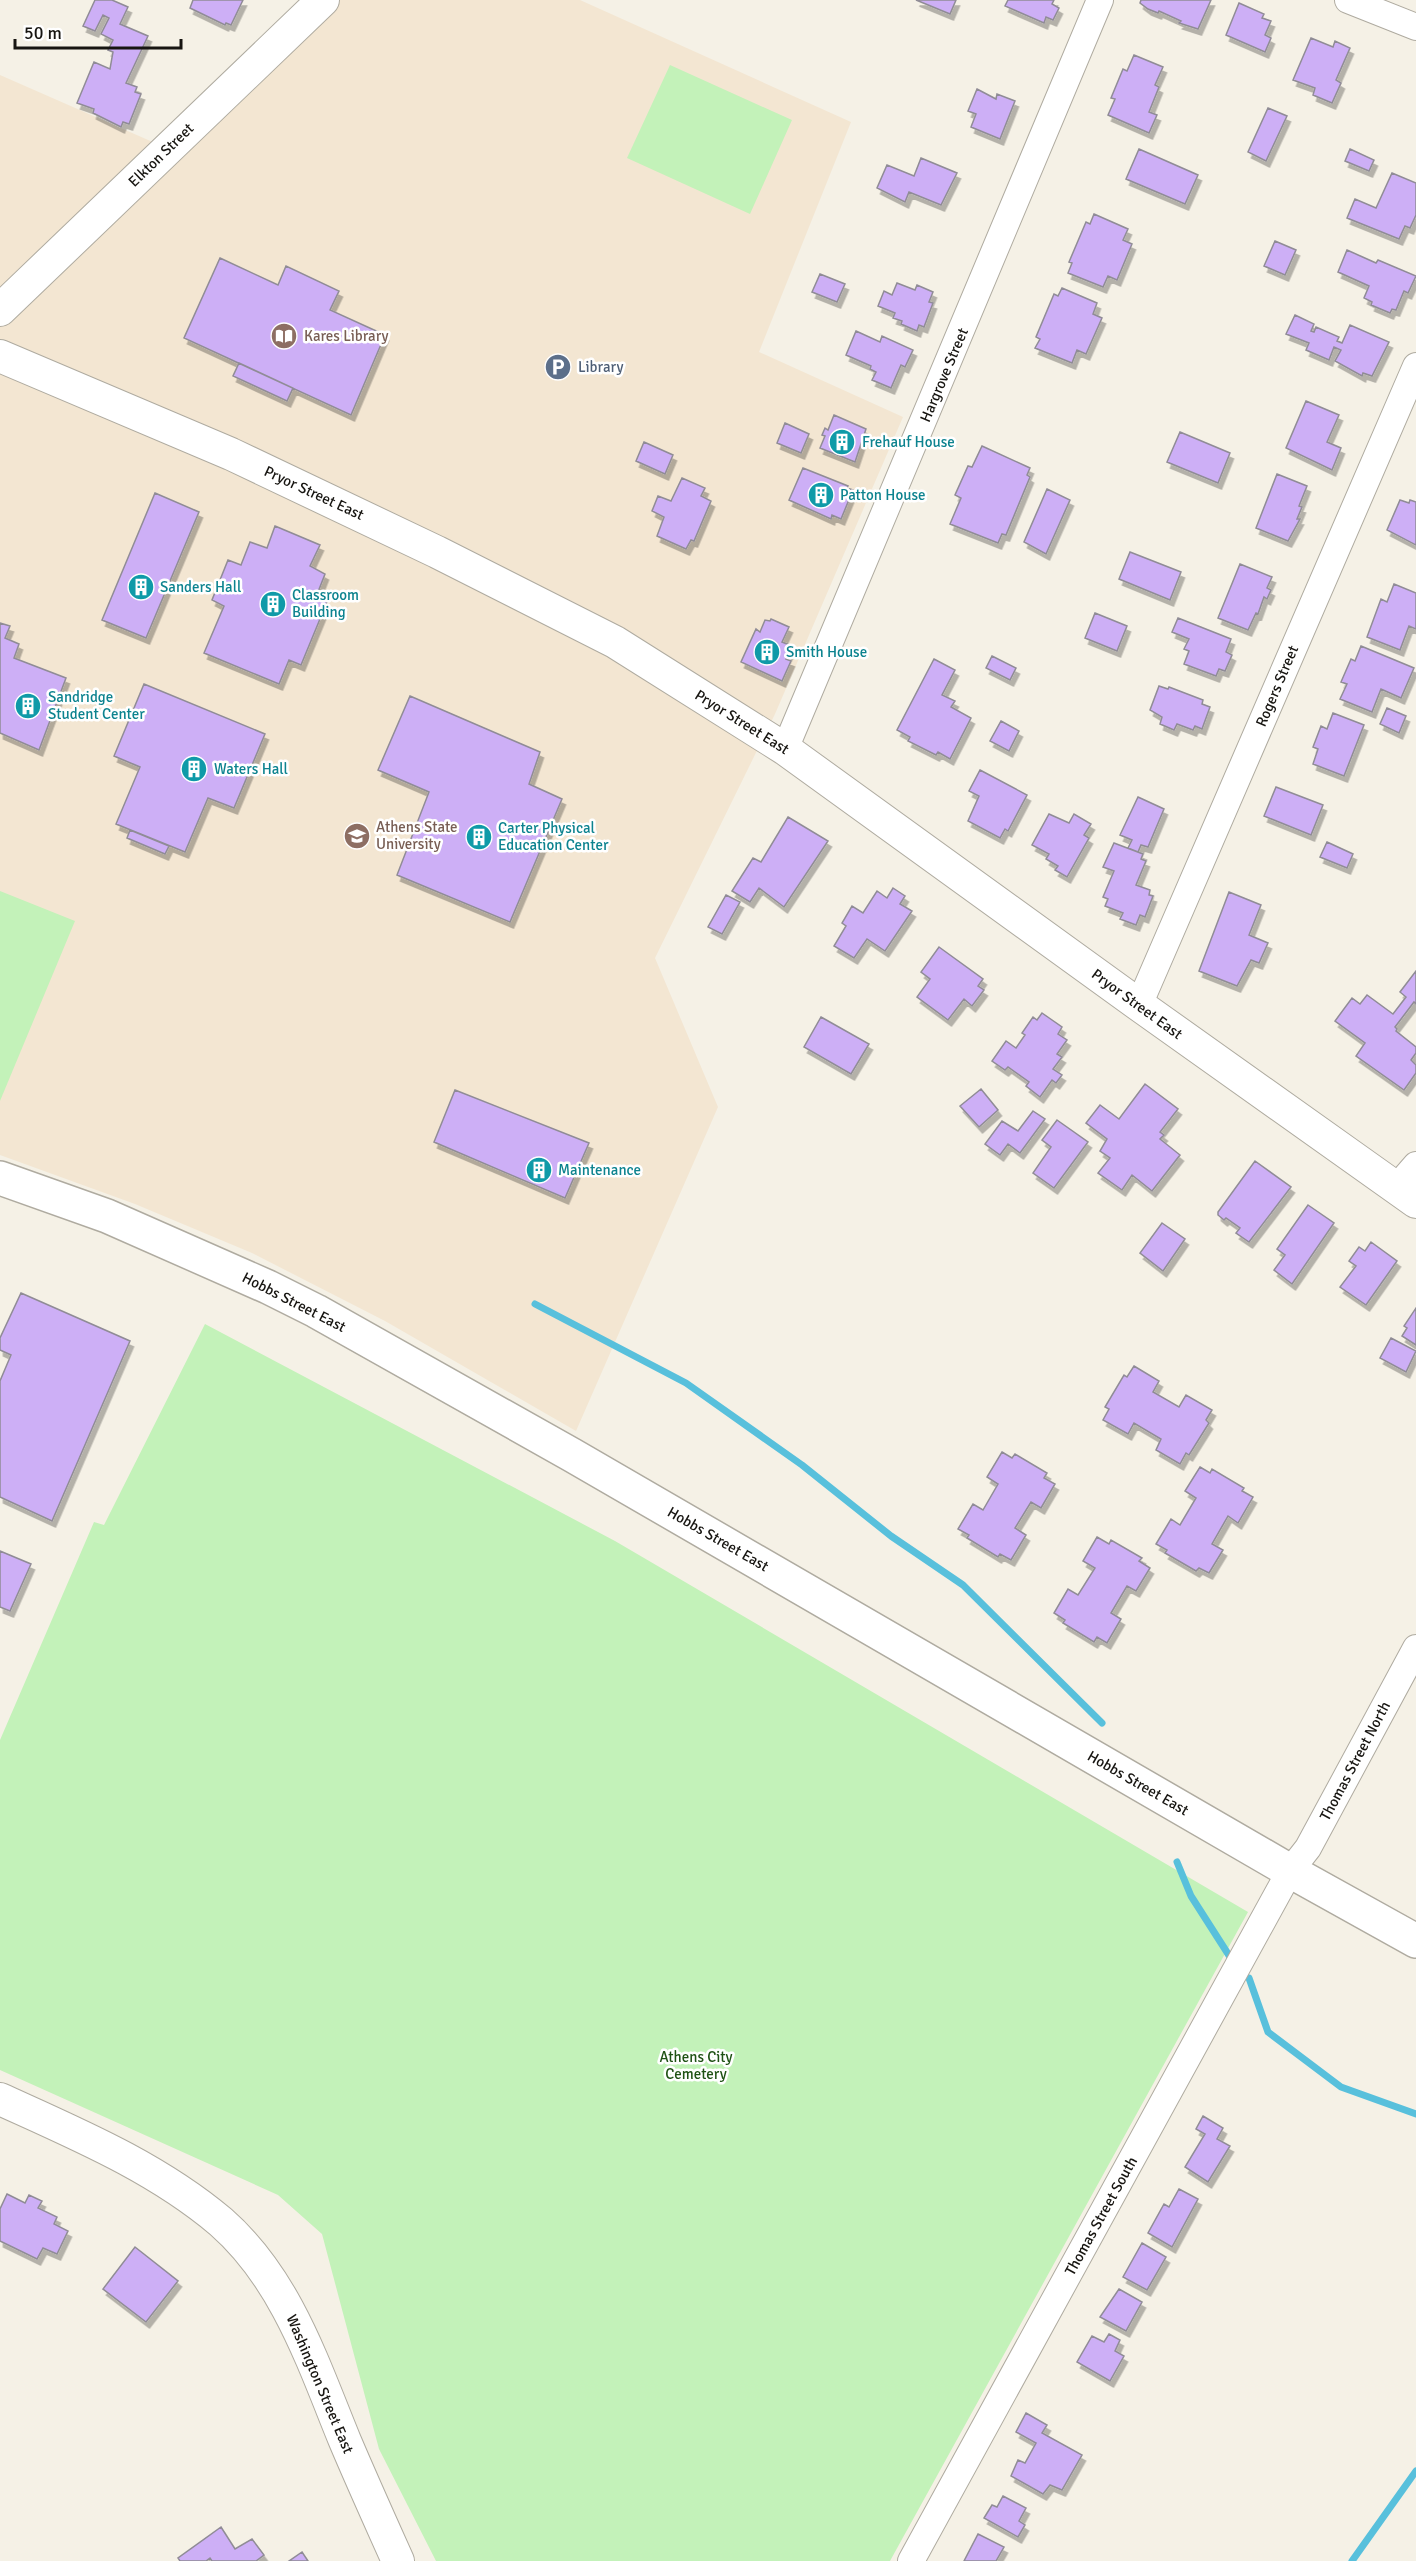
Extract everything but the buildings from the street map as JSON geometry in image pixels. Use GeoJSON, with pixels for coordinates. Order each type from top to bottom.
{"type":"FeatureCollection","features":[{"type":"Feature","properties":{"kind":"main road","name":"Hobbs Street East"},"geometry":{"type":"LineString","coordinates":[[0,1178],[107,1216],[268,1287],[316,1311],[582,1461],[1290,1871],[1416,1941]]}},
{"type":"Feature","properties":{"kind":"street","name":"Elkton Street"},"geometry":{"type":"LineString","coordinates":[[0,310],[323,0]]}},
{"type":"Feature","properties":{"kind":"street","name":"Hargrove Street"},"geometry":{"type":"LineString","coordinates":[[785,749],[1100,0]]}},
{"type":"Feature","properties":{"kind":"street"},"geometry":{"type":"LineString","coordinates":[[1348,0],[1416,27]]}},
{"type":"Feature","properties":{"kind":"street","name":"Pryor Street East"},"geometry":{"type":"LineString","coordinates":[[0,356],[231,453],[447,557],[615,642],[785,749],[1138,1005],[1409,1185]]}},
{"type":"Feature","properties":{"kind":"street","name":"Rogers Street"},"geometry":{"type":"LineString","coordinates":[[1138,1005],[1416,366]]}},
{"type":"Feature","properties":{"kind":"street","name":"Thomas Street North"},"geometry":{"type":"LineString","coordinates":[[1290,1871],[1308,1848],[1416,1648]]}},
{"type":"Feature","properties":{"kind":"street","name":"Thomas Street South"},"geometry":{"type":"LineString","coordinates":[[911,2561],[1290,1871]]}},
{"type":"Feature","properties":{"kind":"street","name":"Washington Street East"},"geometry":{"type":"LineString","coordinates":[[0,2099],[96,2143],[154,2174],[222,2223],[246,2248],[278,2290],[300,2331],[398,2561]]}},
{"type":"Feature","properties":{"kind":"shaded area","name":"Athens State University"},"geometry":{"type":"Polygon","coordinates":[[[339,0],[580,0],[851,122],[759,352],[903,417],[775,714],[655,958],[718,1107],[576,1431],[385,1321],[252,1253],[135,1204],[0,1155],[0,75],[155,143],[177,156],[339,0]]]}},
{"type":"Feature","properties":{"kind":"green space"},"geometry":{"type":"Polygon","coordinates":[[[670,65],[792,120],[750,214],[627,158],[670,65]]]}},
{"type":"Feature","properties":{"kind":"green space"},"geometry":{"type":"Polygon","coordinates":[[[0,891],[75,921],[0,1101],[0,891]]]}},
{"type":"Feature","properties":{"kind":"green space","name":"Athens City Cemetery"},"geometry":{"type":"Polygon","coordinates":[[[205,1324],[615,1541],[1248,1912],[890,2561],[436,2561],[379,2449],[322,2234],[278,2195],[0,2070],[0,1740],[94,1522],[104,1525],[205,1324]]]}},
{"type":"Feature","properties":{"kind":"waterway"},"geometry":{"type":"LineString","coordinates":[[535,1304],[686,1383],[802,1465],[891,1536],[963,1585],[1102,1723]]}},
{"type":"Feature","properties":{"kind":"waterway"},"geometry":{"type":"LineString","coordinates":[[1177,1862],[1191,1896],[1230,1957]]}},
{"type":"Feature","properties":{"kind":"waterway"},"geometry":{"type":"LineString","coordinates":[[1249,1978],[1268,2032],[1341,2087],[1416,2114]]}},
{"type":"Feature","properties":{"kind":"waterway"},"geometry":{"type":"LineString","coordinates":[[1352,2561],[1416,2471]]}},
{"type":"Feature","properties":{"kind":"place","name":"Kares Library"},"geometry":{"type":"Point","coordinates":[284,336]}},
{"type":"Feature","properties":{"kind":"place","name":"Library"},"geometry":{"type":"Point","coordinates":[558,367]}},
{"type":"Feature","properties":{"kind":"place","name":"Frehauf House"},"geometry":{"type":"Point","coordinates":[842,442]}},
{"type":"Feature","properties":{"kind":"place","name":"Patton House"},"geometry":{"type":"Point","coordinates":[821,495]}},
{"type":"Feature","properties":{"kind":"place","name":"Sanders Hall"},"geometry":{"type":"Point","coordinates":[141,587]}},
{"type":"Feature","properties":{"kind":"place","name":"Classroom Building"},"geometry":{"type":"Point","coordinates":[273,604]}},
{"type":"Feature","properties":{"kind":"place","name":"Smith House"},"geometry":{"type":"Point","coordinates":[767,652]}},
{"type":"Feature","properties":{"kind":"place","name":"Sandridge Student Center"},"geometry":{"type":"Point","coordinates":[28,706]}},
{"type":"Feature","properties":{"kind":"place","name":"Waters Hall"},"geometry":{"type":"Point","coordinates":[194,769]}},
{"type":"Feature","properties":{"kind":"place","name":"Athens State University"},"geometry":{"type":"Point","coordinates":[357,836]}},
{"type":"Feature","properties":{"kind":"place","name":"Carter Physical Education Center"},"geometry":{"type":"Point","coordinates":[479,837]}},
{"type":"Feature","properties":{"kind":"place","name":"Maintenance"},"geometry":{"type":"Point","coordinates":[539,1170]}}]}
